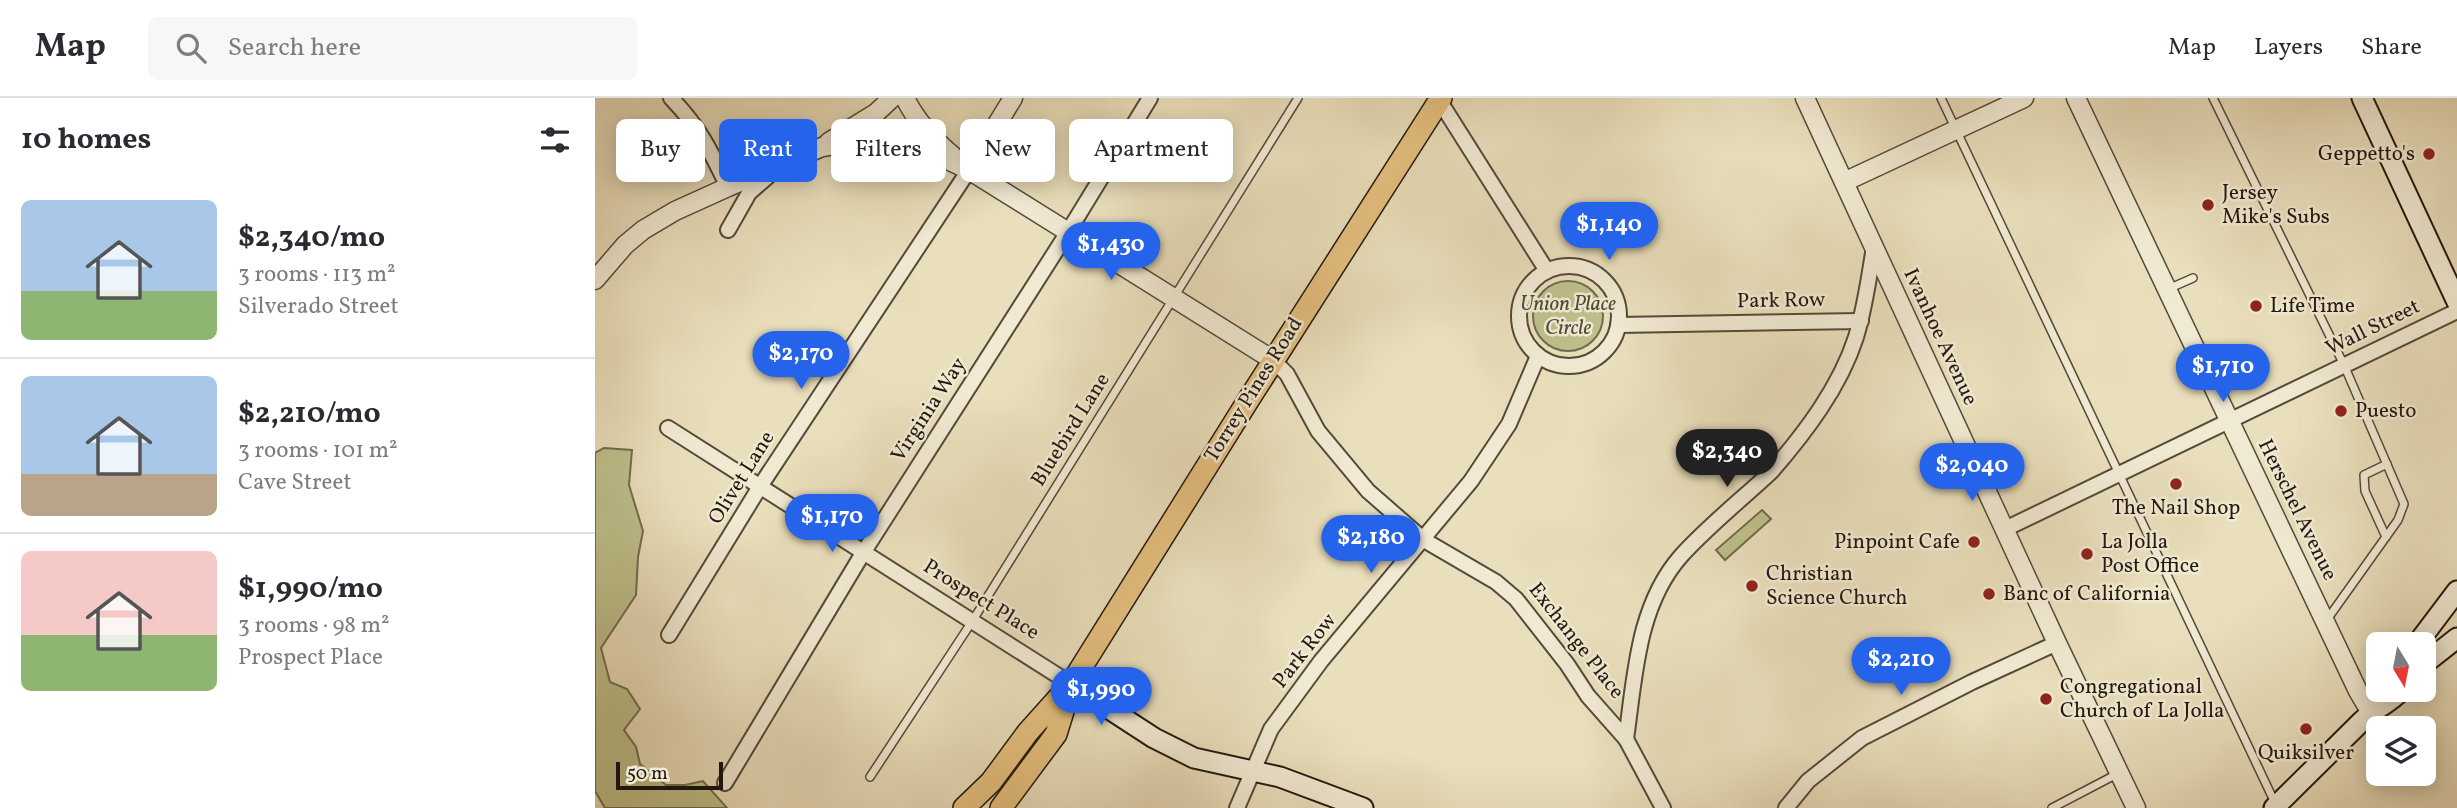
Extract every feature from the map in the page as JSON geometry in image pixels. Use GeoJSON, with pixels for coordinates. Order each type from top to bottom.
{"type":"FeatureCollection","features":[{"type":"Feature","properties":{"kind":"main road"},"geometry":{"type":"LineString","coordinates":[[2362,98],[2457,302]]}},
{"type":"Feature","properties":{"kind":"main road","name":"Torrey Pines Road"},"geometry":{"type":"LineString","coordinates":[[964,808],[991,782],[1028,732],[1071,684],[1440,99]]}},
{"type":"Feature","properties":{"kind":"main road"},"geometry":{"type":"LineString","coordinates":[[2426,632],[2457,591]]}},
{"type":"Feature","properties":{"kind":"main road"},"geometry":{"type":"LineString","coordinates":[[2436,655],[2457,638]]}},
{"type":"Feature","properties":{"kind":"main road","name":"Torrey Pines Road"},"geometry":{"type":"LineString","coordinates":[[1001,808],[1056,734],[1071,684]]}},
{"type":"Feature","properties":{"kind":"main road","name":"Prospect Place"},"geometry":{"type":"LineString","coordinates":[[1071,684],[1154,738],[1193,758],[1280,777],[1338,804],[1363,808]]}},
{"type":"Feature","properties":{"kind":"main road"},"geometry":{"type":"LineString","coordinates":[[2371,713],[2376,702]]}},
{"type":"Feature","properties":{"kind":"main road"},"geometry":{"type":"LineString","coordinates":[[2275,807],[2371,713],[2391,702]]}},
{"type":"Feature","properties":{"kind":"street"},"geometry":{"type":"LineString","coordinates":[[671,98],[693,121],[728,187]]}},
{"type":"Feature","properties":{"kind":"street"},"geometry":{"type":"LineString","coordinates":[[817,149],[876,113],[892,98]]}},
{"type":"Feature","properties":{"kind":"street"},"geometry":{"type":"LineString","coordinates":[[905,98],[911,111],[937,142],[960,163]]}},
{"type":"Feature","properties":{"kind":"street"},"geometry":{"type":"LineString","coordinates":[[1000,119],[1013,98]]}},
{"type":"Feature","properties":{"kind":"street","name":"Virginia Way"},"geometry":{"type":"LineString","coordinates":[[725,783],[863,553],[1068,232],[1150,98]]}},
{"type":"Feature","properties":{"kind":"street"},"geometry":{"type":"LineString","coordinates":[[1793,98],[1808,105]]}},
{"type":"Feature","properties":{"kind":"street"},"geometry":{"type":"LineString","coordinates":[[1844,182],[2024,98]]}},
{"type":"Feature","properties":{"kind":"street","name":"Herschel Avenue"},"geometry":{"type":"LineString","coordinates":[[2076,98],[2358,691],[2371,713]]}},
{"type":"Feature","properties":{"kind":"street"},"geometry":{"type":"LineString","coordinates":[[1440,99],[1547,271]]}},
{"type":"Feature","properties":{"kind":"street","name":"Ivanhoe Avenue"},"geometry":{"type":"LineString","coordinates":[[1808,105],[2136,808]]}},
{"type":"Feature","properties":{"kind":"street"},"geometry":{"type":"LineString","coordinates":[[822,147],[861,141],[914,144],[960,166]]}},
{"type":"Feature","properties":{"kind":"street"},"geometry":{"type":"LineString","coordinates":[[595,280],[625,245],[643,230],[675,211],[740,182]]}},
{"type":"Feature","properties":{"kind":"street"},"geometry":{"type":"LineString","coordinates":[[728,230],[749,193],[761,182]]}},
{"type":"Feature","properties":{"kind":"street","name":"Olivet Lane"},"geometry":{"type":"LineString","coordinates":[[669,635],[761,485],[960,182]]}},
{"type":"Feature","properties":{"kind":"street","name":"Exchange Place"},"geometry":{"type":"LineString","coordinates":[[987,182],[1273,360],[1287,374],[1318,431],[1369,491],[1424,540],[1496,582],[1516,599],[1567,664],[1588,696],[1626,739],[1663,808]]}},
{"type":"Feature","properties":{"kind":"street"},"geometry":{"type":"LineString","coordinates":[[1626,739],[1635,665],[1644,628],[1657,594],[1666,577],[1693,544],[1771,472],[1803,433],[1844,369],[1861,321],[1874,247]]}},
{"type":"Feature","properties":{"kind":"street"},"geometry":{"type":"LineString","coordinates":[[1578,267],[1595,273],[1614,294],[1618,325],[1612,341],[1602,354],[1587,363],[1570,366],[1553,364],[1538,356],[1526,344],[1518,311],[1523,295],[1533,281],[1547,271],[1578,267]]}},
{"type":"Feature","properties":{"kind":"street","name":"Wall Street"},"geometry":{"type":"LineString","coordinates":[[2004,528],[2457,311]]}},
{"type":"Feature","properties":{"kind":"street","name":"Park Row"},"geometry":{"type":"LineString","coordinates":[[1618,325],[1861,321]]}},
{"type":"Feature","properties":{"kind":"street","name":"Park Row"},"geometry":{"type":"LineString","coordinates":[[1237,808],[1251,770],[1271,729],[1321,661],[1471,481],[1509,424],[1538,356]]}},
{"type":"Feature","properties":{"kind":"street","name":"Prospect Place"},"geometry":{"type":"LineString","coordinates":[[668,428],[1071,684]]}},
{"type":"Feature","properties":{"kind":"street"},"geometry":{"type":"LineString","coordinates":[[1786,808],[1808,781],[1861,738],[2057,643]]}},
{"type":"Feature","properties":{"kind":"lane","name":"Bluebird Lane"},"geometry":{"type":"LineString","coordinates":[[870,777],[973,620],[1298,98]]}},
{"type":"Feature","properties":{"kind":"lane"},"geometry":{"type":"LineString","coordinates":[[1941,98],[2275,807]]}},
{"type":"Feature","properties":{"kind":"lane"},"geometry":{"type":"LineString","coordinates":[[2213,98],[2344,365],[2404,504],[2402,515],[2326,622]]}},
{"type":"Feature","properties":{"kind":"lane"},"geometry":{"type":"LineString","coordinates":[[2167,290],[2193,278]]}},
{"type":"Feature","properties":{"kind":"lane"},"geometry":{"type":"LineString","coordinates":[[2386,537],[2365,491],[2364,475],[2387,464]]}},
{"type":"Feature","properties":{"kind":"lane"},"geometry":{"type":"LineString","coordinates":[[2052,808],[2120,772]]}},
{"type":"Feature","properties":{"kind":"green space","name":"Union Place Circle"},"geometry":{"type":"Polygon","coordinates":[[[1568,281],[1593,291],[1603,316],[1593,341],[1568,351],[1543,341],[1533,316],[1543,291],[1568,281]]]}},
{"type":"Feature","properties":{"kind":"green space"},"geometry":{"type":"Polygon","coordinates":[[[604,448],[632,450],[629,485],[643,531],[638,557],[636,595],[601,648],[610,682],[627,689],[640,709],[624,730],[636,747],[640,764],[666,785],[703,781],[727,808],[605,808],[595,791],[595,453],[604,448]]]}},
{"type":"Feature","properties":{"kind":"green space"},"geometry":{"type":"Polygon","coordinates":[[[1762,510],[1771,519],[1725,560],[1716,550],[1762,510]]]}},
{"type":"Feature","properties":{"kind":"place","name":"Geppetto's"},"geometry":{"type":"Point","coordinates":[2429,154]}},
{"type":"Feature","properties":{"kind":"place","name":"Jersey Mike's Subs"},"geometry":{"type":"Point","coordinates":[2208,205]}},
{"type":"Feature","properties":{"kind":"place","name":"Life Time"},"geometry":{"type":"Point","coordinates":[2256,306]}},
{"type":"Feature","properties":{"kind":"place","name":"Puesto"},"geometry":{"type":"Point","coordinates":[2341,411]}},
{"type":"Feature","properties":{"kind":"place","name":"The Nail Shop"},"geometry":{"type":"Point","coordinates":[2176,484]}},
{"type":"Feature","properties":{"kind":"place","name":"Pinpoint Cafe"},"geometry":{"type":"Point","coordinates":[1974,542]}},
{"type":"Feature","properties":{"kind":"place","name":"La Jolla Post Office"},"geometry":{"type":"Point","coordinates":[2087,554]}},
{"type":"Feature","properties":{"kind":"place","name":"Christian Science Church"},"geometry":{"type":"Point","coordinates":[1752,586]}},
{"type":"Feature","properties":{"kind":"place","name":"Banc of California"},"geometry":{"type":"Point","coordinates":[1989,594]}},
{"type":"Feature","properties":{"kind":"place","name":"Congregational Church of La Jolla"},"geometry":{"type":"Point","coordinates":[2046,699]}},
{"type":"Feature","properties":{"kind":"place","name":"Quiksilver"},"geometry":{"type":"Point","coordinates":[2306,729]}}]}
